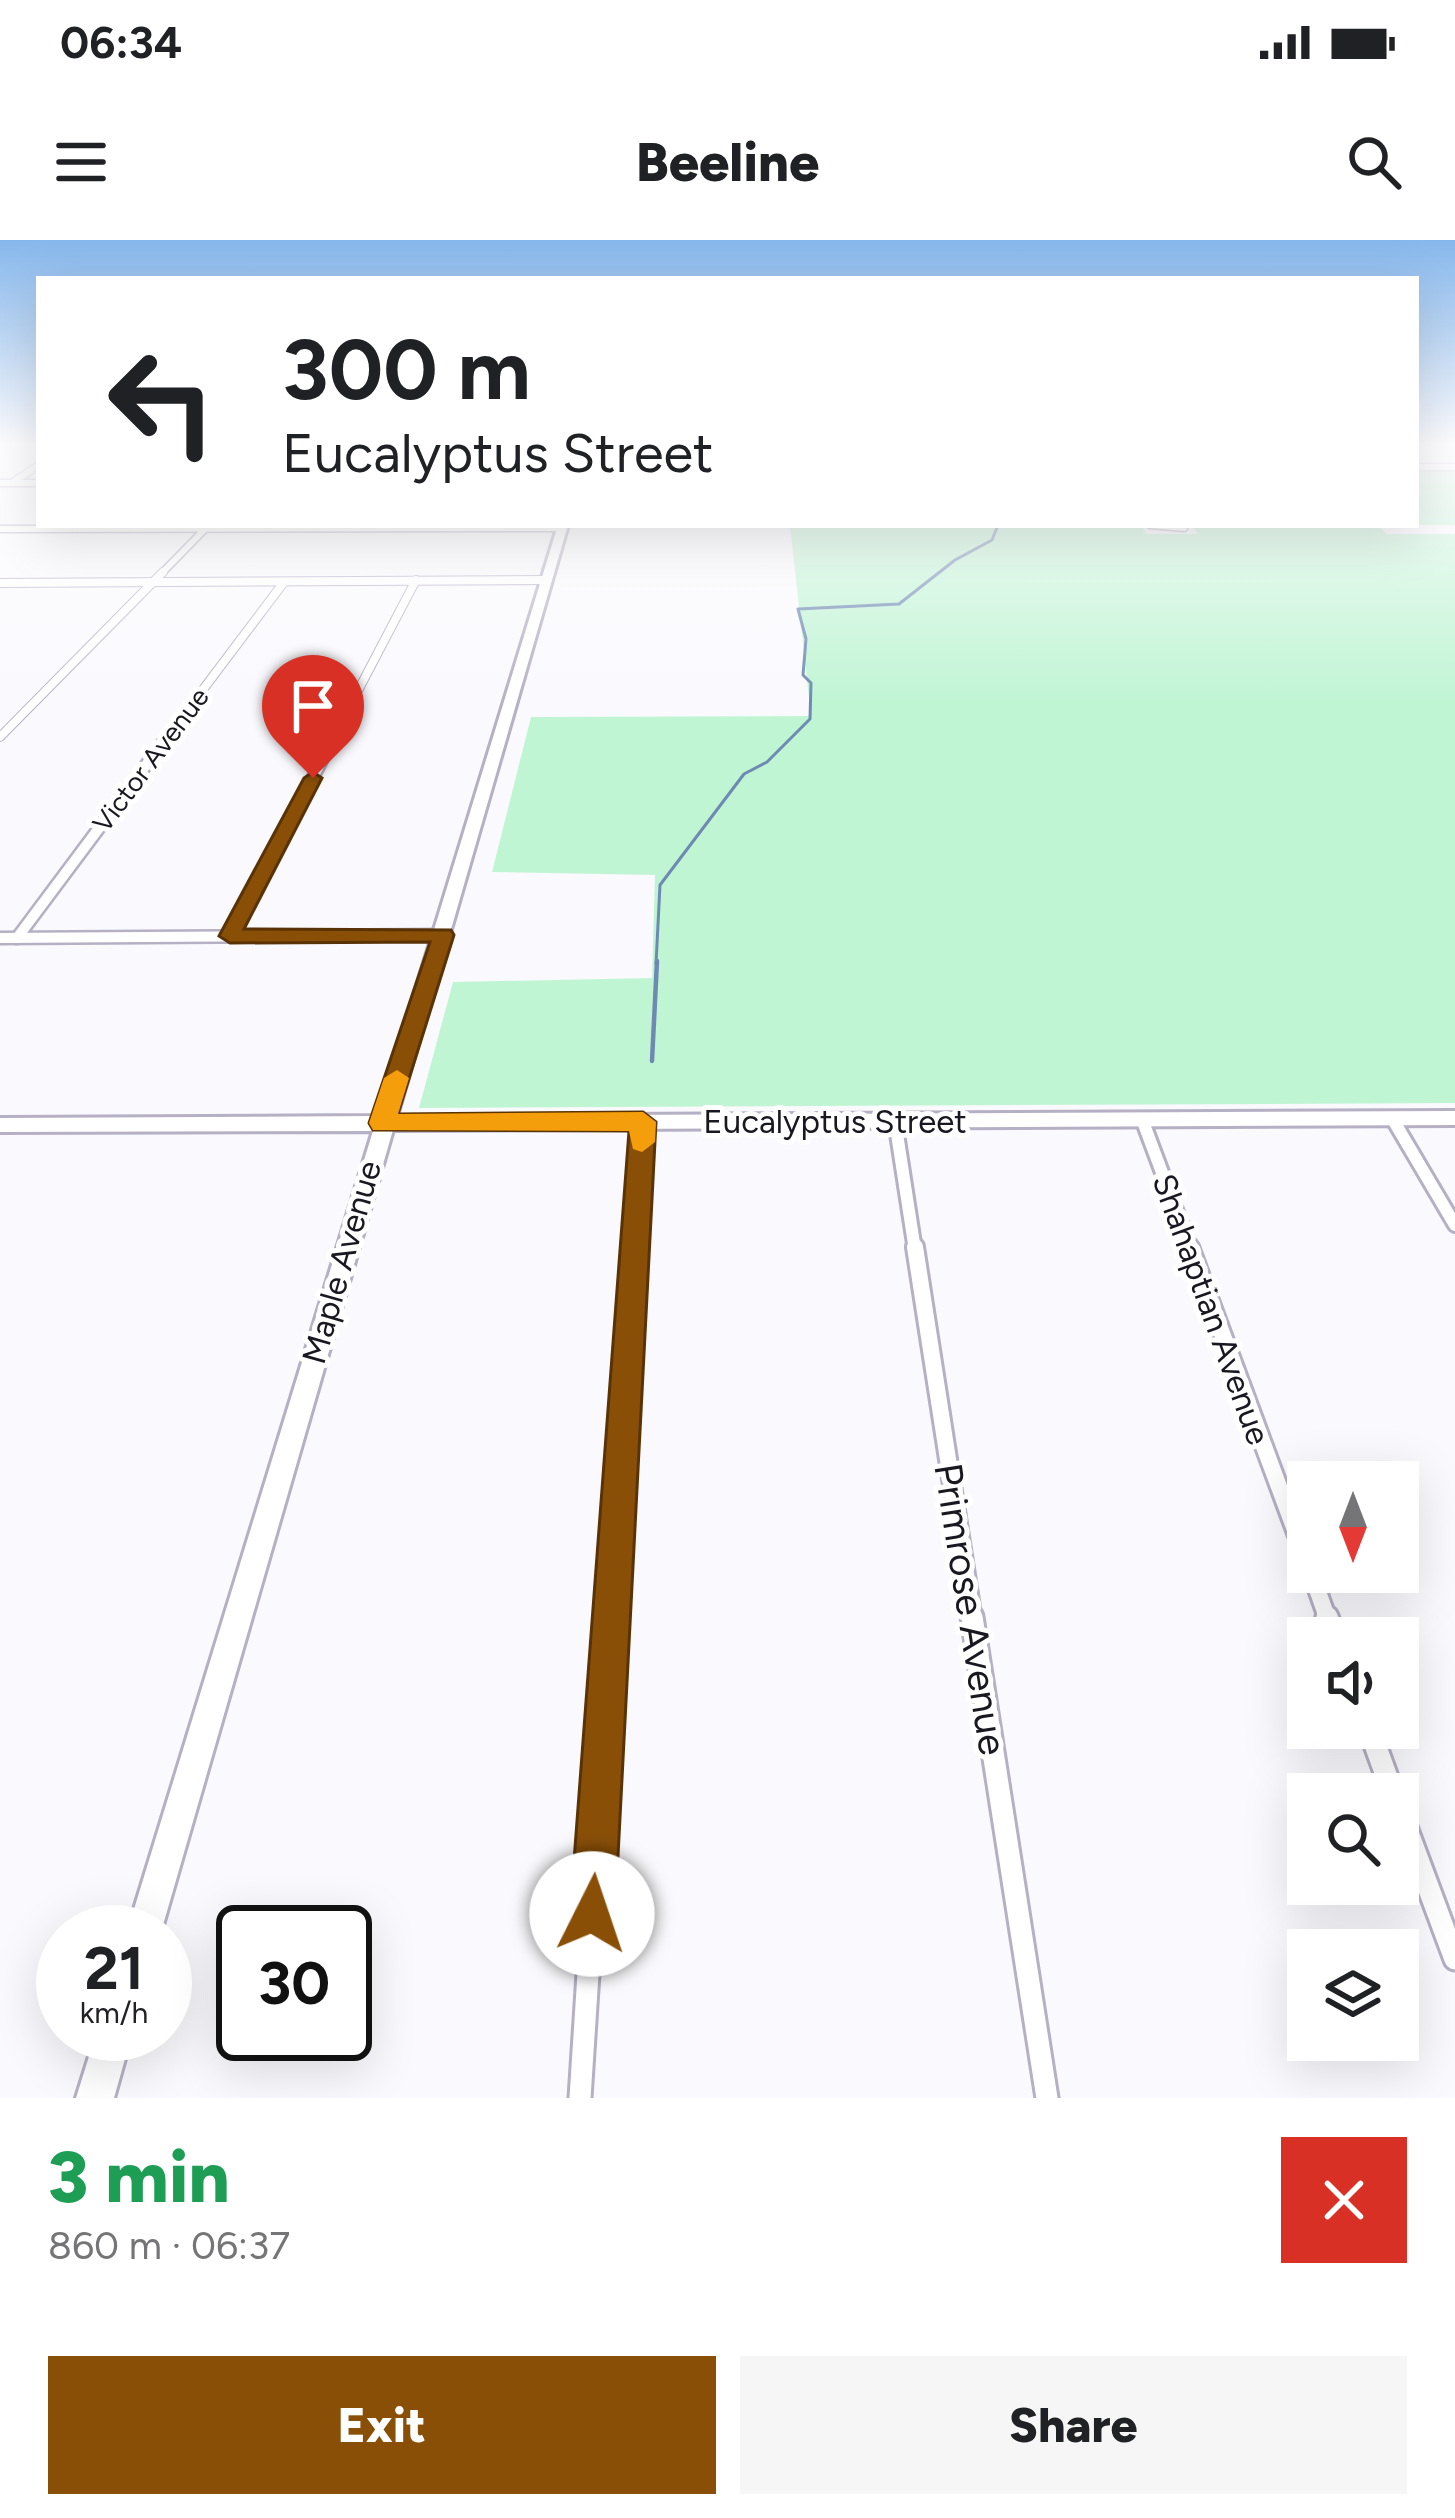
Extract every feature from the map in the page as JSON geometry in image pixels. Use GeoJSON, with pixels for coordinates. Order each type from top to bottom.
{"type":"FeatureCollection","features":[{"type":"Feature","properties":{"kind":"street"},"geometry":{"type":"LineString","coordinates":[[0,737],[203,530]]}},
{"type":"Feature","properties":{"kind":"street","name":"Maple Avenue"},"geometry":{"type":"LineString","coordinates":[[152,1905],[561,530]]}},
{"type":"Feature","properties":{"kind":"street"},"geometry":{"type":"LineString","coordinates":[[230,936],[416,580]]}},
{"type":"Feature","properties":{"kind":"street"},"geometry":{"type":"LineString","coordinates":[[3,586],[547,580]]}},
{"type":"Feature","properties":{"kind":"street","name":"Victor Avenue"},"geometry":{"type":"LineString","coordinates":[[17,938],[284,582]]}},
{"type":"Feature","properties":{"kind":"street"},"geometry":{"type":"LineString","coordinates":[[0,938],[443,935]]}},
{"type":"Feature","properties":{"kind":"street"},"geometry":{"type":"LineString","coordinates":[[1391,1118],[1455,1225]]}},
{"type":"Feature","properties":{"kind":"street","name":"Eucalyptus Street"},"geometry":{"type":"LineString","coordinates":[[0,1125],[1455,1118]]}},
{"type":"Feature","properties":{"kind":"street","name":"Shahaptian Avenue"},"geometry":{"type":"LineString","coordinates":[[1142,1119],[1287,1510]]}},
{"type":"Feature","properties":{"kind":"street","name":"Primrose Avenue"},"geometry":{"type":"LineString","coordinates":[[896,1120],[1046,2098]]}},
{"type":"Feature","properties":{"kind":"street"},"geometry":{"type":"LineString","coordinates":[[580,2098],[643,1122]]}},
{"type":"Feature","properties":{"kind":"street"},"geometry":{"type":"LineString","coordinates":[[1419,1863],[1455,1959]]}},
{"type":"Feature","properties":{"kind":"street"},"geometry":{"type":"LineString","coordinates":[[95,2098],[106,2061]]}},
{"type":"Feature","properties":{"kind":"green space"},"geometry":{"type":"Polygon","coordinates":[[[791,530],[1144,530],[1147,534],[1198,534],[1195,530],[1382,530],[1387,534],[1455,534],[1455,1103],[419,1108],[453,982],[652,978],[655,875],[492,872],[531,717],[811,716],[791,530]]]}},
{"type":"Feature","properties":{"kind":"waterway"},"geometry":{"type":"LineString","coordinates":[[656,964],[660,885],[744,774],[767,762],[810,719],[811,683],[803,675],[806,639],[798,609],[899,604],[955,560],[992,540],[996,530]]}},
{"type":"Feature","properties":{"kind":"waterway"},"geometry":{"type":"LineString","coordinates":[[652,1061],[657,961]]}},
{"type":"Feature","properties":{"kind":"slow traffic"},"geometry":{"type":"LineString","coordinates":[[397,1078],[382,1123],[643,1122],[642,1142]]}},
{"type":"Feature","properties":{"kind":"route"},"geometry":{"type":"LineString","coordinates":[[313,778],[230,936],[443,935],[382,1123],[643,1122],[592,1914]]}}]}
